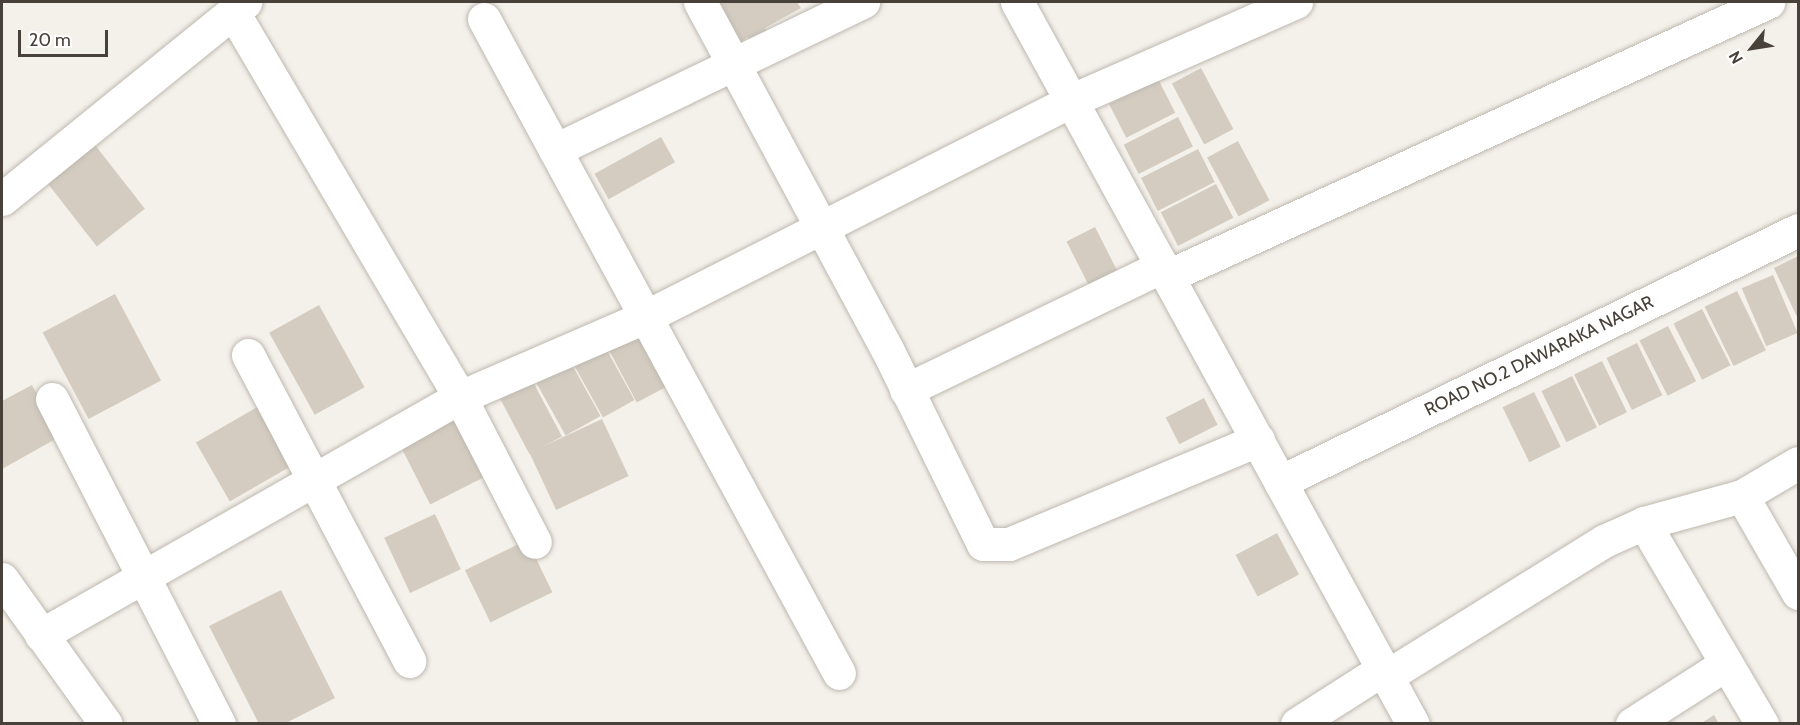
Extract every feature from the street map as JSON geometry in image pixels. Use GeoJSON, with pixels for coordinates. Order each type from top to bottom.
{"type":"FeatureCollection","features":[{"type":"Feature","properties":{"kind":"street"},"geometry":{"type":"LineString","coordinates":[[700,2],[821,225],[983,544],[1009,544],[1258,440]]}},
{"type":"Feature","properties":{"kind":"street"},"geometry":{"type":"LineString","coordinates":[[555,150],[863,2]]}},
{"type":"Feature","properties":{"kind":"street"},"geometry":{"type":"LineString","coordinates":[[1017,2],[1413,723]]}},
{"type":"Feature","properties":{"kind":"street"},"geometry":{"type":"LineString","coordinates":[[41,635],[460,397],[647,316],[821,225],[1070,101],[1296,2]]}},
{"type":"Feature","properties":{"kind":"street"},"geometry":{"type":"LineString","coordinates":[[906,390],[1768,2]]}},
{"type":"Feature","properties":{"kind":"street"},"geometry":{"type":"LineString","coordinates":[[2,199],[227,9],[460,397],[535,542]]}},
{"type":"Feature","properties":{"kind":"street"},"geometry":{"type":"LineString","coordinates":[[484,19],[839,674]]}},
{"type":"Feature","properties":{"kind":"street","name":"ROAD NO.2 DAWARAKA NAGAR"},"geometry":{"type":"LineString","coordinates":[[1280,482],[1798,230]]}},
{"type":"Feature","properties":{"kind":"street"},"geometry":{"type":"LineString","coordinates":[[248,355],[409,661]]}},
{"type":"Feature","properties":{"kind":"street"},"geometry":{"type":"LineString","coordinates":[[52,399],[219,723]]}},
{"type":"Feature","properties":{"kind":"street"},"geometry":{"type":"LineString","coordinates":[[1297,723],[1604,542],[1644,523],[1742,496],[1798,463]]}},
{"type":"Feature","properties":{"kind":"street"},"geometry":{"type":"LineString","coordinates":[[1742,496],[1798,592]]}},
{"type":"Feature","properties":{"kind":"street"},"geometry":{"type":"LineString","coordinates":[[1644,523],[1762,723]]}},
{"type":"Feature","properties":{"kind":"street"},"geometry":{"type":"LineString","coordinates":[[2,579],[106,723]]}},
{"type":"Feature","properties":{"kind":"street"},"geometry":{"type":"LineString","coordinates":[[1632,723],[1726,664]]}},
{"type":"Feature","properties":{"kind":"building"},"geometry":{"type":"Polygon","coordinates":[[[797,2],[801,8],[765,28],[770,37],[753,46],[748,37],[741,42],[719,3],[797,2]]]}},
{"type":"Feature","properties":{"kind":"building"},"geometry":{"type":"Polygon","coordinates":[[[1201,68],[1233,129],[1204,144],[1172,83],[1201,68]]]}},
{"type":"Feature","properties":{"kind":"building"},"geometry":{"type":"Polygon","coordinates":[[[1158,79],[1175,113],[1126,138],[1109,104],[1158,79]]]}},
{"type":"Feature","properties":{"kind":"building"},"geometry":{"type":"Polygon","coordinates":[[[1178,117],[1193,146],[1139,174],[1124,145],[1178,117]]]}},
{"type":"Feature","properties":{"kind":"building"},"geometry":{"type":"Polygon","coordinates":[[[661,137],[675,162],[609,199],[595,174],[661,137]]]}},
{"type":"Feature","properties":{"kind":"building"},"geometry":{"type":"Polygon","coordinates":[[[1238,141],[1269,200],[1239,217],[1207,157],[1238,141]]]}},
{"type":"Feature","properties":{"kind":"building"},"geometry":{"type":"Polygon","coordinates":[[[95,145],[145,209],[97,246],[47,183],[95,145]]]}},
{"type":"Feature","properties":{"kind":"building"},"geometry":{"type":"Polygon","coordinates":[[[1198,149],[1215,182],[1158,211],[1141,178],[1198,149]]]}},
{"type":"Feature","properties":{"kind":"building"},"geometry":{"type":"Polygon","coordinates":[[[1216,184],[1233,218],[1178,246],[1161,212],[1216,184]]]}},
{"type":"Feature","properties":{"kind":"building"},"geometry":{"type":"Polygon","coordinates":[[[1095,227],[1117,271],[1089,285],[1066,242],[1095,227]]]}},
{"type":"Feature","properties":{"kind":"building"},"geometry":{"type":"Polygon","coordinates":[[[1798,256],[1798,319],[1774,268],[1798,256]]]}},
{"type":"Feature","properties":{"kind":"building"},"geometry":{"type":"Polygon","coordinates":[[[1773,275],[1798,333],[1766,346],[1742,288],[1773,275]]]}},
{"type":"Feature","properties":{"kind":"building"},"geometry":{"type":"Polygon","coordinates":[[[1737,291],[1766,350],[1734,366],[1705,307],[1737,291]]]}},
{"type":"Feature","properties":{"kind":"building"},"geometry":{"type":"Polygon","coordinates":[[[115,294],[161,381],[89,419],[43,332],[115,294]]]}},
{"type":"Feature","properties":{"kind":"building"},"geometry":{"type":"Polygon","coordinates":[[[319,305],[365,387],[315,415],[269,333],[319,305]]]}},
{"type":"Feature","properties":{"kind":"building"},"geometry":{"type":"Polygon","coordinates":[[[1702,309],[1731,365],[1702,380],[1673,324],[1702,309]]]}},
{"type":"Feature","properties":{"kind":"building"},"geometry":{"type":"Polygon","coordinates":[[[642,325],[673,383],[637,403],[606,344],[642,325]]]}},
{"type":"Feature","properties":{"kind":"building"},"geometry":{"type":"Polygon","coordinates":[[[1668,326],[1696,381],[1668,396],[1639,341],[1668,326]]]}},
{"type":"Feature","properties":{"kind":"building"},"geometry":{"type":"Polygon","coordinates":[[[1637,343],[1662,395],[1632,410],[1606,358],[1637,343]]]}},
{"type":"Feature","properties":{"kind":"building"},"geometry":{"type":"Polygon","coordinates":[[[604,345],[635,400],[603,418],[573,362],[604,345]]]}},
{"type":"Feature","properties":{"kind":"building"},"geometry":{"type":"Polygon","coordinates":[[[570,361],[601,416],[566,435],[535,380],[570,361]]]}},
{"type":"Feature","properties":{"kind":"building"},"geometry":{"type":"Polygon","coordinates":[[[1602,361],[1627,412],[1599,426],[1574,375],[1602,361]]]}},
{"type":"Feature","properties":{"kind":"building"},"geometry":{"type":"Polygon","coordinates":[[[1572,376],[1597,427],[1566,442],[1541,391],[1572,376]]]}},
{"type":"Feature","properties":{"kind":"building"},"geometry":{"type":"Polygon","coordinates":[[[532,380],[562,437],[529,454],[499,397],[532,380]]]}},
{"type":"Feature","properties":{"kind":"building"},"geometry":{"type":"Polygon","coordinates":[[[32,385],[61,436],[2,469],[2,401],[32,385]]]}},
{"type":"Feature","properties":{"kind":"building"},"geometry":{"type":"Polygon","coordinates":[[[1534,392],[1561,447],[1529,462],[1503,407],[1534,392]]]}},
{"type":"Feature","properties":{"kind":"building"},"geometry":{"type":"Polygon","coordinates":[[[1204,398],[1218,425],[1179,444],[1166,418],[1204,398]]]}},
{"type":"Feature","properties":{"kind":"building"},"geometry":{"type":"Polygon","coordinates":[[[266,402],[300,461],[230,501],[196,442],[266,402]]]}},
{"type":"Feature","properties":{"kind":"building"},"geometry":{"type":"Polygon","coordinates":[[[459,409],[492,473],[430,504],[398,440],[459,409]]]}},
{"type":"Feature","properties":{"kind":"building"},"geometry":{"type":"Polygon","coordinates":[[[602,419],[629,476],[556,510],[529,453],[602,419]]]}},
{"type":"Feature","properties":{"kind":"building"},"geometry":{"type":"Polygon","coordinates":[[[435,514],[461,569],[410,593],[384,538],[435,514]]]}},
{"type":"Feature","properties":{"kind":"building"},"geometry":{"type":"Polygon","coordinates":[[[1277,533],[1299,574],[1258,597],[1236,555],[1277,533]]]}},
{"type":"Feature","properties":{"kind":"building"},"geometry":{"type":"Polygon","coordinates":[[[527,540],[552,592],[490,622],[465,570],[527,540]]]}},
{"type":"Feature","properties":{"kind":"building"},"geometry":{"type":"Polygon","coordinates":[[[281,590],[335,698],[284,724],[259,724],[209,626],[281,590]]]}},
{"type":"Feature","properties":{"kind":"building"},"geometry":{"type":"Polygon","coordinates":[[[1714,715],[1719,724],[1700,724],[1714,715]]]}}]}
